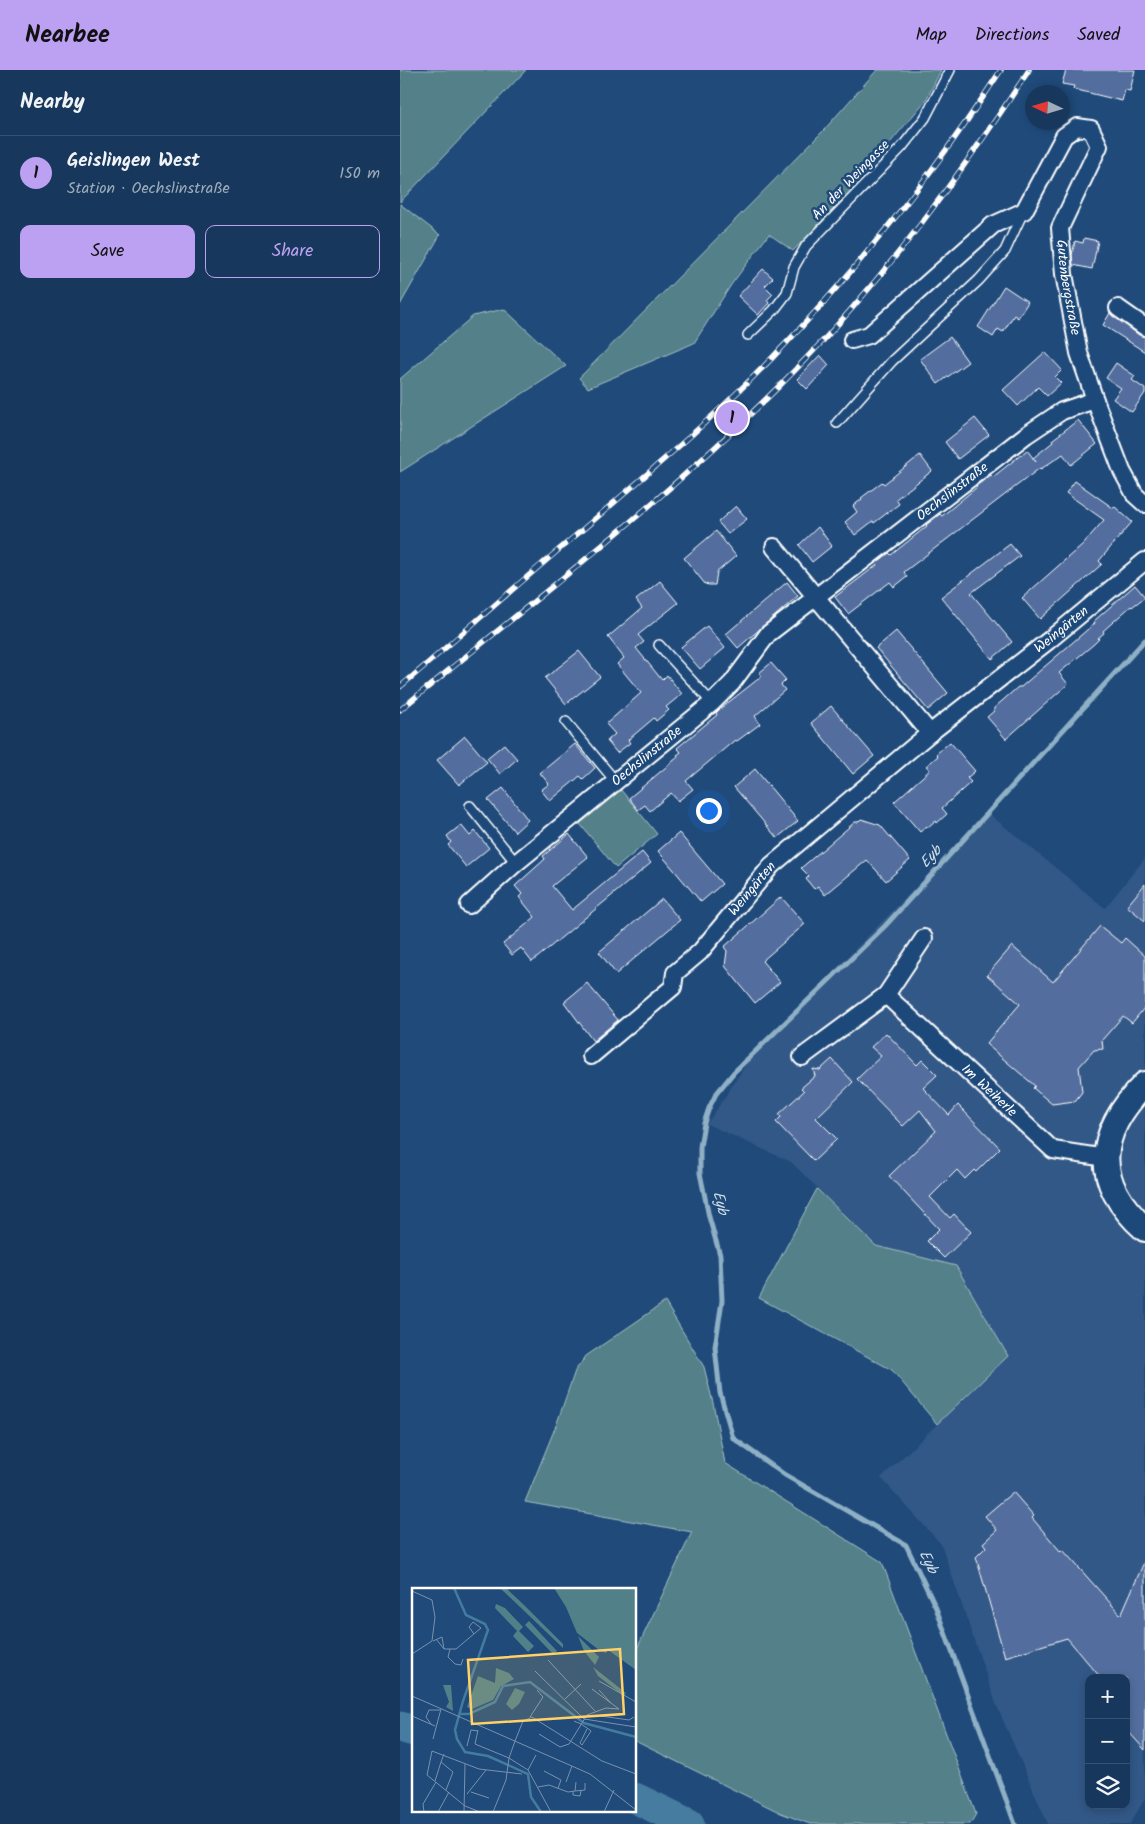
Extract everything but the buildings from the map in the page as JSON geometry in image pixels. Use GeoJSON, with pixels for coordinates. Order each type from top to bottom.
{"type":"FeatureCollection","features":[{"type":"Feature","properties":{"kind":"main road"},"geometry":{"type":"LineString","coordinates":[[1145,1084],[1128,1100],[1111,1131],[1106,1158],[1108,1176],[1116,1197],[1131,1217],[1145,1229]]}},
{"type":"Feature","properties":{"kind":"street","name":"Gutenbergstraße"},"geometry":{"type":"LineString","coordinates":[[1024,211],[1064,136],[1077,127],[1091,129],[1099,146],[1060,228],[1064,274],[1079,353],[1094,400],[1122,471],[1135,495],[1145,504]]}},
{"type":"Feature","properties":{"kind":"street"},"geometry":{"type":"LineString","coordinates":[[852,340],[869,335],[993,225],[1024,211]]}},
{"type":"Feature","properties":{"kind":"street"},"geometry":{"type":"LineString","coordinates":[[1118,308],[1145,327]]}},
{"type":"Feature","properties":{"kind":"street","name":"Oechslinstraße"},"geometry":{"type":"LineString","coordinates":[[469,905],[516,863],[712,703],[732,683],[768,634],[1026,435],[1062,411],[1094,400]]}},
{"type":"Feature","properties":{"kind":"street"},"geometry":{"type":"LineString","coordinates":[[774,547],[930,733]]}},
{"type":"Feature","properties":{"kind":"street","name":"Weingärten"},"geometry":{"type":"LineString","coordinates":[[591,1056],[673,987],[675,973],[700,952],[772,864],[930,733],[1048,641],[1145,561]]}},
{"type":"Feature","properties":{"kind":"street"},"geometry":{"type":"LineString","coordinates":[[802,1057],[886,995],[924,938]]}},
{"type":"Feature","properties":{"kind":"street","name":"Im Weiherle"},"geometry":{"type":"LineString","coordinates":[[886,995],[1053,1150],[1106,1158]]}},
{"type":"Feature","properties":{"kind":"lane","name":"An der Weingasse"},"geometry":{"type":"LineString","coordinates":[[748,336],[787,294],[794,267],[806,246],[902,147],[925,118],[950,70]]}},
{"type":"Feature","properties":{"kind":"lane"},"geometry":{"type":"LineString","coordinates":[[837,423],[892,361],[979,280],[1004,251],[1024,211]]}},
{"type":"Feature","properties":{"kind":"lane"},"geometry":{"type":"LineString","coordinates":[[660,645],[712,703]]}},
{"type":"Feature","properties":{"kind":"lane"},"geometry":{"type":"LineString","coordinates":[[566,722],[616,782]]}},
{"type":"Feature","properties":{"kind":"lane"},"geometry":{"type":"LineString","coordinates":[[470,806],[516,863]]}},
{"type":"Feature","properties":{"kind":"shaded area"},"geometry":{"type":"Polygon","coordinates":[[[988,813],[1105,908],[1145,858],[1145,1798],[1130,1824],[1048,1824],[996,1704],[941,1544],[881,1478],[1008,1356],[956,1266],[876,1246],[791,1162],[707,1124],[753,1054],[988,813]]]}},
{"type":"Feature","properties":{"kind":"green space"},"geometry":{"type":"Polygon","coordinates":[[[400,70],[526,70],[400,202],[400,70]]]}},
{"type":"Feature","properties":{"kind":"green space"},"geometry":{"type":"Polygon","coordinates":[[[877,70],[941,70],[926,100],[843,199],[793,251],[769,234],[731,285],[694,343],[588,388],[579,378],[823,131],[877,70]]]}},
{"type":"Feature","properties":{"kind":"green space"},"geometry":{"type":"Polygon","coordinates":[[[400,204],[440,235],[400,305],[400,204]]]}},
{"type":"Feature","properties":{"kind":"green space"},"geometry":{"type":"Polygon","coordinates":[[[504,309],[566,366],[400,472],[400,379],[473,316],[504,309]]]}},
{"type":"Feature","properties":{"kind":"green space"},"geometry":{"type":"Polygon","coordinates":[[[621,790],[657,834],[616,868],[580,824],[621,790]]]}},
{"type":"Feature","properties":{"kind":"green space"},"geometry":{"type":"Polygon","coordinates":[[[817,1189],[876,1246],[956,1266],[1008,1356],[937,1424],[892,1370],[759,1298],[817,1189]]]}},
{"type":"Feature","properties":{"kind":"green space"},"geometry":{"type":"Polygon","coordinates":[[[665,1302],[704,1367],[725,1463],[882,1562],[976,1814],[970,1824],[810,1824],[781,1813],[636,1741],[636,1651],[692,1532],[525,1502],[557,1423],[575,1371],[586,1356],[665,1302]]]}},
{"type":"Feature","properties":{"kind":"waterway","name":"Eyb"},"geometry":{"type":"LineString","coordinates":[[1015,1824],[936,1608],[906,1545],[785,1475],[733,1438],[720,1393],[715,1347],[722,1301],[720,1255],[709,1217],[700,1173],[700,1147],[709,1108],[716,1094],[734,1072],[885,926],[1145,640]]}},
{"type":"Feature","properties":{"kind":"waterway"},"geometry":{"type":"LineString","coordinates":[[400,1727],[412,1730]]}},
{"type":"Feature","properties":{"kind":"waterway"},"geometry":{"type":"LineString","coordinates":[[636,1798],[689,1824]]}},
{"type":"Feature","properties":{"kind":"railway"},"geometry":{"type":"LineString","coordinates":[[400,687],[680,445],[774,356],[836,289],[894,219],[949,146],[1001,70]]}},
{"type":"Feature","properties":{"kind":"railway"},"geometry":{"type":"LineString","coordinates":[[400,710],[654,502],[798,367],[862,297],[921,224],[1029,70]]}},
{"type":"Feature","properties":{"kind":"place","name":"Geislingen West"},"geometry":{"type":"Point","coordinates":[732,418]}}]}
